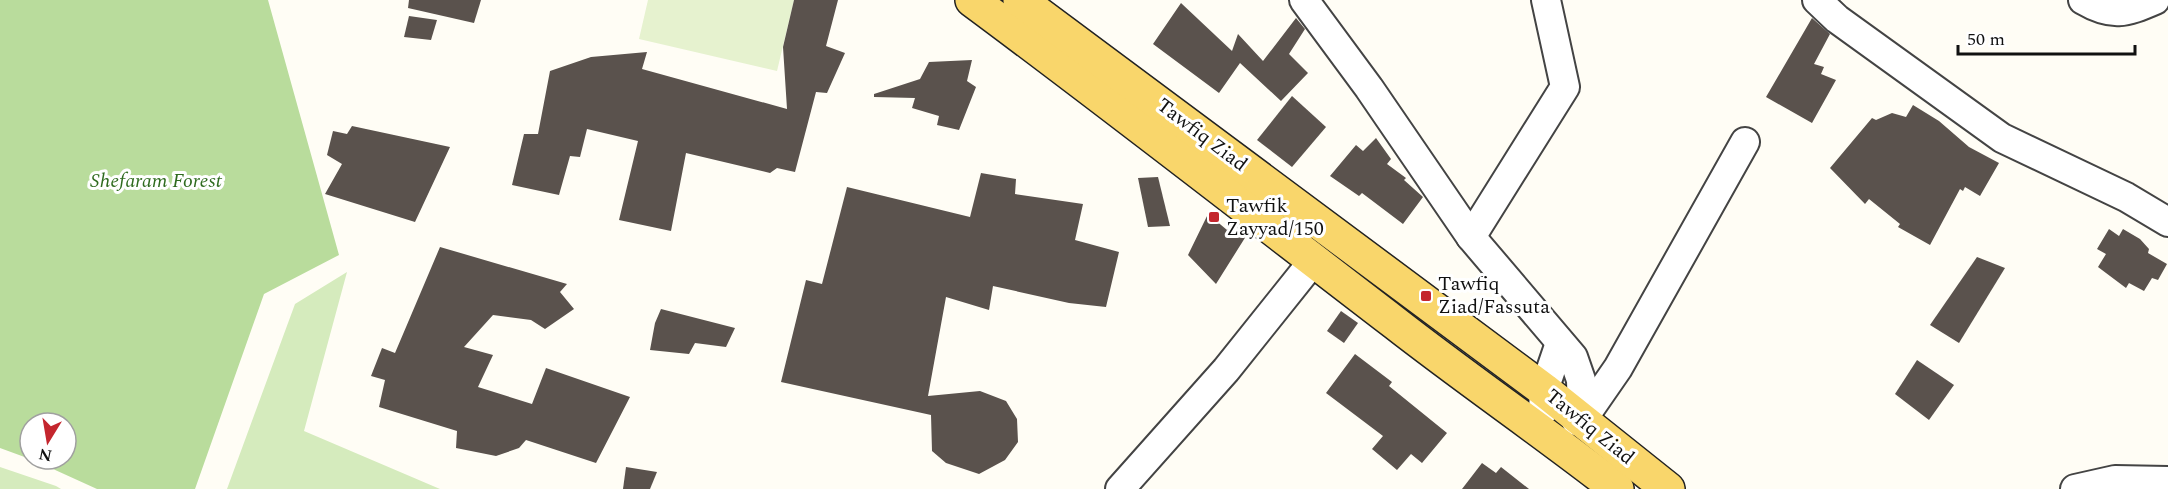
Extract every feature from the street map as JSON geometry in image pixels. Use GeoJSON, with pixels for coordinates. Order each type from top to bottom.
{"type":"FeatureCollection","features":[{"type":"Feature","properties":{"kind":"main road","name":"Tawfiq Ziad"},"geometry":{"type":"LineString","coordinates":[[972,0],[1204,174],[1397,325],[1542,430],[1617,489]]}},
{"type":"Feature","properties":{"kind":"main road","name":"Tawfiq Ziad"},"geometry":{"type":"LineString","coordinates":[[1020,0],[1544,390],[1668,489]]}},
{"type":"Feature","properties":{"kind":"street"},"geometry":{"type":"LineString","coordinates":[[1304,0],[1369,88],[1471,237],[1573,357],[1581,380],[1582,420]]}},
{"type":"Feature","properties":{"kind":"street"},"geometry":{"type":"LineString","coordinates":[[1471,237],[1565,87],[1546,0]]}},
{"type":"Feature","properties":{"kind":"street"},"geometry":{"type":"LineString","coordinates":[[1817,0],[1837,19],[2002,138],[2126,197],[2168,222]]}},
{"type":"Feature","properties":{"kind":"street"},"geometry":{"type":"LineString","coordinates":[[2083,0],[2102,12],[2111,12],[2130,11],[2155,0]]}},
{"type":"Feature","properties":{"kind":"street"},"geometry":{"type":"LineString","coordinates":[[1560,343],[1544,390],[1542,430],[1582,420],[1618,368],[1745,142]]}},
{"type":"Feature","properties":{"kind":"street"},"geometry":{"type":"LineString","coordinates":[[1120,489],[1226,370],[1314,260]]}},
{"type":"Feature","properties":{"kind":"street"},"geometry":{"type":"LineString","coordinates":[[2075,489],[2115,480],[2168,481]]}},
{"type":"Feature","properties":{"kind":"green space","name":"Shefaram Forest"},"geometry":{"type":"Polygon","coordinates":[[[0,0],[268,0],[339,255],[264,294],[195,489],[97,489],[57,471],[78,471],[78,411],[18,411],[18,455],[0,448],[0,0]]]}},
{"type":"Feature","properties":{"kind":"green space"},"geometry":{"type":"Polygon","coordinates":[[[648,0],[794,0],[777,71],[639,39],[648,0]]]}},
{"type":"Feature","properties":{"kind":"green space"},"geometry":{"type":"Polygon","coordinates":[[[347,272],[304,431],[440,489],[227,489],[295,304],[347,272]]]}},
{"type":"Feature","properties":{"kind":"green space"},"geometry":{"type":"Polygon","coordinates":[[[0,467],[56,486],[61,489],[0,489],[0,467]]]}},
{"type":"Feature","properties":{"kind":"building"},"geometry":{"type":"Polygon","coordinates":[[[409,0],[481,0],[474,23],[408,8],[409,0]]]}},
{"type":"Feature","properties":{"kind":"building"},"geometry":{"type":"Polygon","coordinates":[[[794,0],[838,0],[826,46],[845,53],[827,93],[816,92],[795,172],[777,168],[770,173],[686,153],[671,231],[619,220],[638,141],[587,129],[580,157],[570,156],[559,195],[512,185],[524,134],[538,134],[550,71],[591,57],[647,52],[642,69],[787,109],[783,47],[794,0]]]}},
{"type":"Feature","properties":{"kind":"building"},"geometry":{"type":"Polygon","coordinates":[[[1181,3],[1232,51],[1238,34],[1263,61],[1296,18],[1305,29],[1289,54],[1308,73],[1281,101],[1240,63],[1219,93],[1153,44],[1181,3]]]}},
{"type":"Feature","properties":{"kind":"building"},"geometry":{"type":"Polygon","coordinates":[[[409,16],[437,20],[431,40],[404,37],[409,16]]]}},
{"type":"Feature","properties":{"kind":"building"},"geometry":{"type":"Polygon","coordinates":[[[1812,18],[1830,34],[1814,64],[1824,67],[1821,74],[1836,80],[1812,123],[1766,97],[1812,18]]]}},
{"type":"Feature","properties":{"kind":"building"},"geometry":{"type":"Polygon","coordinates":[[[972,60],[967,81],[976,87],[959,130],[937,125],[939,116],[912,108],[915,98],[874,97],[874,94],[920,79],[929,62],[972,60]]]}},
{"type":"Feature","properties":{"kind":"building"},"geometry":{"type":"Polygon","coordinates":[[[1292,96],[1326,127],[1292,167],[1257,140],[1292,96]]]}},
{"type":"Feature","properties":{"kind":"building"},"geometry":{"type":"Polygon","coordinates":[[[1913,105],[1939,121],[1969,147],[1999,163],[1980,196],[1965,187],[1963,191],[1960,189],[1930,245],[1898,227],[1900,224],[1869,199],[1865,204],[1830,168],[1872,118],[1876,120],[1892,113],[1906,117],[1913,105]]]}},
{"type":"Feature","properties":{"kind":"building"},"geometry":{"type":"Polygon","coordinates":[[[352,126],[450,147],[415,222],[325,194],[342,164],[327,155],[333,131],[347,134],[352,126]]]}},
{"type":"Feature","properties":{"kind":"building"},"geometry":{"type":"Polygon","coordinates":[[[1376,138],[1391,159],[1387,164],[1406,178],[1404,180],[1423,197],[1403,224],[1362,193],[1359,196],[1330,176],[1356,145],[1363,151],[1376,138]]]}},
{"type":"Feature","properties":{"kind":"building"},"geometry":{"type":"Polygon","coordinates":[[[981,173],[1016,179],[1015,194],[1083,204],[1075,240],[1119,252],[1106,307],[1069,303],[993,286],[989,310],[946,297],[928,396],[980,391],[1006,401],[1017,419],[1018,442],[1005,460],[979,474],[946,463],[932,451],[931,415],[781,382],[806,280],[822,284],[847,187],[970,217],[981,173]]]}},
{"type":"Feature","properties":{"kind":"building"},"geometry":{"type":"Polygon","coordinates":[[[1158,177],[1170,226],[1148,227],[1138,178],[1158,177]]]}},
{"type":"Feature","properties":{"kind":"building"},"geometry":{"type":"Polygon","coordinates":[[[1208,214],[1227,230],[1235,223],[1248,233],[1216,284],[1188,255],[1208,214]]]}},
{"type":"Feature","properties":{"kind":"building"},"geometry":{"type":"Polygon","coordinates":[[[2109,229],[2119,236],[2123,229],[2140,239],[2149,249],[2148,253],[2167,264],[2158,280],[2152,278],[2144,291],[2129,283],[2126,288],[2098,267],[2106,254],[2097,249],[2109,229]]]}},
{"type":"Feature","properties":{"kind":"building"},"geometry":{"type":"Polygon","coordinates":[[[440,247],[567,284],[560,292],[574,309],[545,329],[531,320],[493,315],[464,347],[493,355],[478,387],[532,404],[546,368],[630,397],[596,463],[526,440],[519,448],[496,456],[456,448],[457,431],[379,407],[385,380],[371,376],[382,348],[395,353],[440,247]]]}},
{"type":"Feature","properties":{"kind":"building"},"geometry":{"type":"Polygon","coordinates":[[[1977,257],[2005,268],[1959,343],[1930,325],[1977,257]]]}},
{"type":"Feature","properties":{"kind":"building"},"geometry":{"type":"Polygon","coordinates":[[[661,309],[735,328],[726,347],[695,343],[689,354],[650,350],[655,323],[661,309]]]}},
{"type":"Feature","properties":{"kind":"building"},"geometry":{"type":"Polygon","coordinates":[[[1341,311],[1358,323],[1344,343],[1327,331],[1341,311]]]}},
{"type":"Feature","properties":{"kind":"building"},"geometry":{"type":"Polygon","coordinates":[[[1355,354],[1392,382],[1389,386],[1447,433],[1422,463],[1411,454],[1397,470],[1372,449],[1383,436],[1326,393],[1355,354]]]}},
{"type":"Feature","properties":{"kind":"building"},"geometry":{"type":"Polygon","coordinates":[[[1917,360],[1954,385],[1929,420],[1895,394],[1917,360]]]}},
{"type":"Feature","properties":{"kind":"building"},"geometry":{"type":"Polygon","coordinates":[[[1482,463],[1496,473],[1501,467],[1529,489],[1462,489],[1482,463]]]}},
{"type":"Feature","properties":{"kind":"building"},"geometry":{"type":"Polygon","coordinates":[[[626,467],[657,472],[650,489],[623,489],[626,467]]]}},
{"type":"Feature","properties":{"kind":"place","name":"Tawfik Zayyad/150"},"geometry":{"type":"Point","coordinates":[1214,217]}},
{"type":"Feature","properties":{"kind":"place","name":"Tawfiq Ziad/Fassuta"},"geometry":{"type":"Point","coordinates":[1426,296]}}]}
